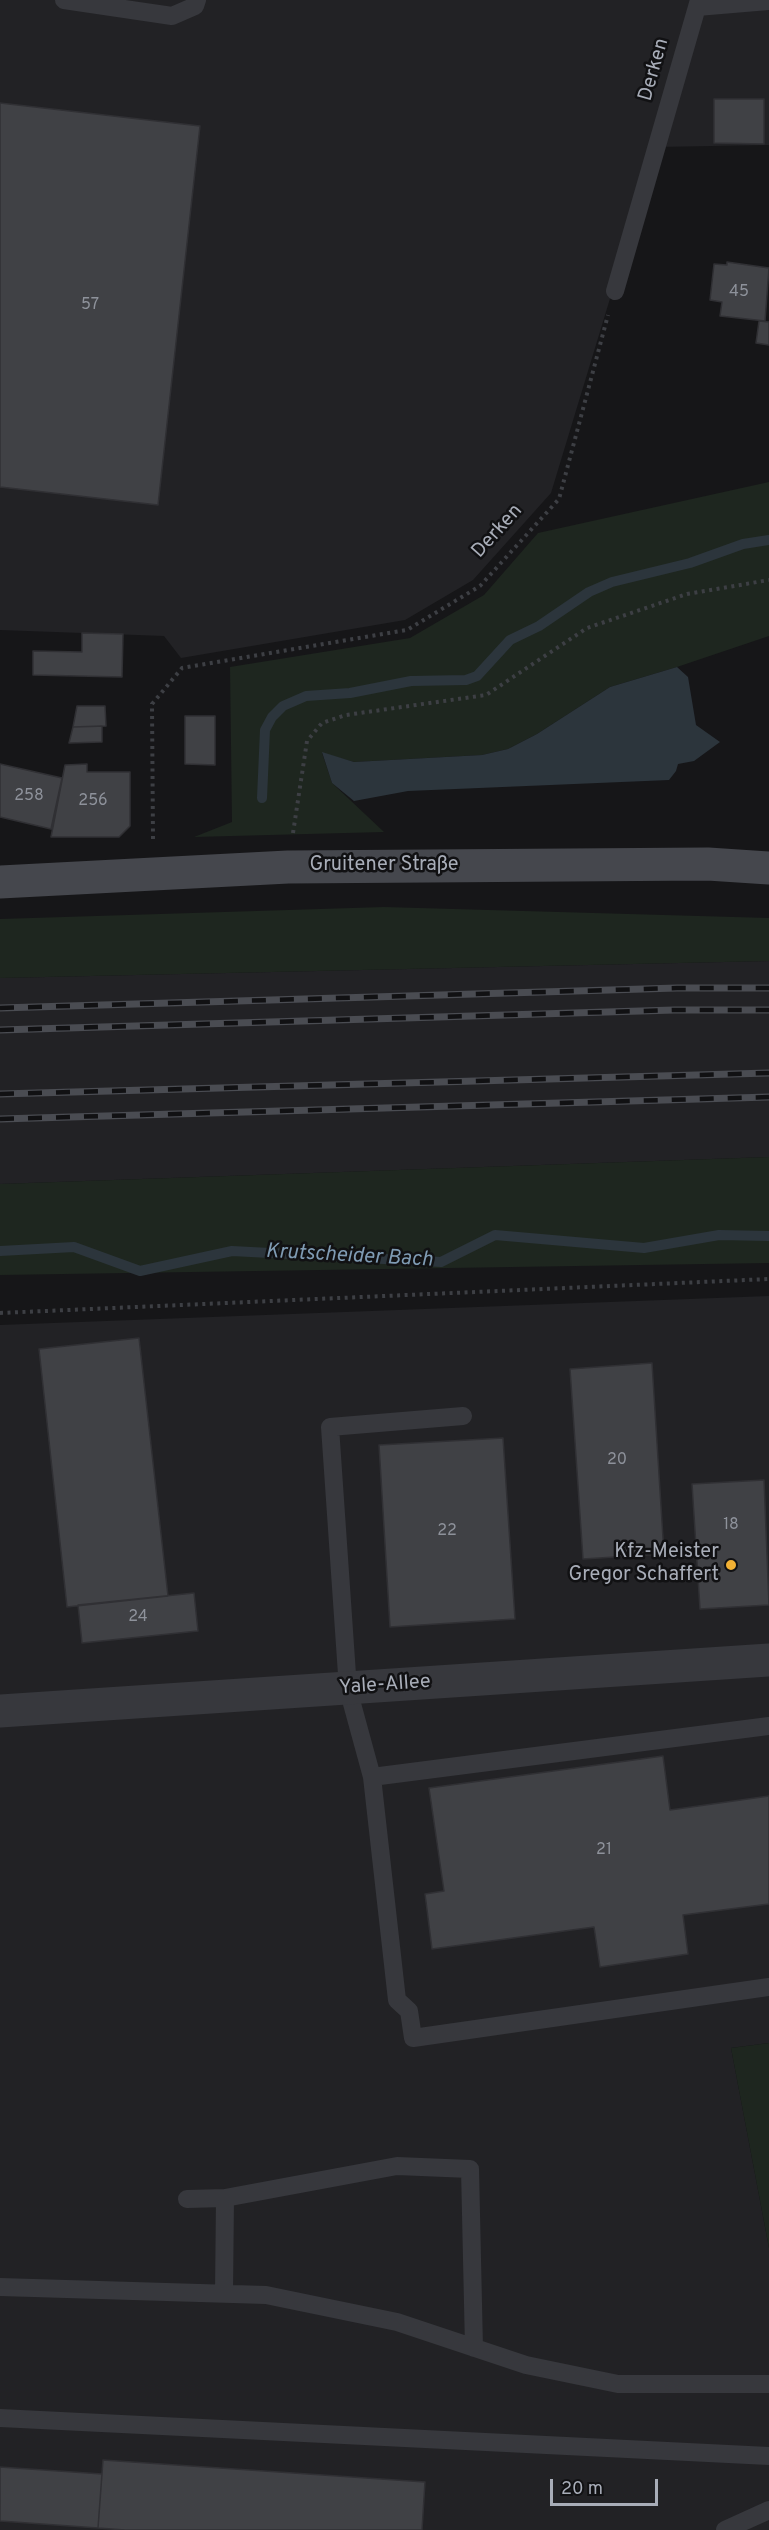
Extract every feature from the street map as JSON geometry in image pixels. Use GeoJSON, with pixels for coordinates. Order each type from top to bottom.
{"type":"FeatureCollection","features":[{"type":"Feature","properties":{"kind":"street","name":"Gruitener Straße"},"geometry":{"type":"LineString","coordinates":[[0,882],[288,867],[708,864],[769,868]]}},
{"type":"Feature","properties":{"kind":"street","name":"Yale-Allee"},"geometry":{"type":"LineString","coordinates":[[0,1711],[769,1660]]}},
{"type":"Feature","properties":{"kind":"lane"},"geometry":{"type":"LineString","coordinates":[[64,0],[172,16],[195,6],[197,0]]}},
{"type":"Feature","properties":{"kind":"lane"},"geometry":{"type":"LineString","coordinates":[[698,3],[769,1]]}},
{"type":"Feature","properties":{"kind":"lane","name":"Derken"},"geometry":{"type":"LineString","coordinates":[[615,291],[698,3]]}},
{"type":"Feature","properties":{"kind":"lane"},"geometry":{"type":"LineString","coordinates":[[463,1416],[330,1427],[348,1689],[372,1777],[396,2000],[409,2011],[413,2038],[769,1987]]}},
{"type":"Feature","properties":{"kind":"lane"},"geometry":{"type":"LineString","coordinates":[[372,1777],[769,1725]]}},
{"type":"Feature","properties":{"kind":"lane"},"geometry":{"type":"LineString","coordinates":[[187,2199],[225,2198],[398,2166],[470,2169],[474,2348]]}},
{"type":"Feature","properties":{"kind":"lane"},"geometry":{"type":"LineString","coordinates":[[224,2293],[225,2198]]}},
{"type":"Feature","properties":{"kind":"lane"},"geometry":{"type":"LineString","coordinates":[[0,2287],[266,2295],[386,2320],[526,2364],[618,2384],[769,2384]]}},
{"type":"Feature","properties":{"kind":"lane"},"geometry":{"type":"LineString","coordinates":[[0,2418],[769,2456]]}},
{"type":"Feature","properties":{"kind":"lane"},"geometry":{"type":"LineString","coordinates":[[725,2530],[769,2510]]}},
{"type":"Feature","properties":{"kind":"path","name":"Derken"},"geometry":{"type":"LineString","coordinates":[[153,875],[152,704],[182,668],[407,630],[480,586],[559,500],[615,291]]}},
{"type":"Feature","properties":{"kind":"path"},"geometry":{"type":"LineString","coordinates":[[288,867],[307,741],[322,723],[346,716],[486,695],[587,628],[687,594],[769,580]]}},
{"type":"Feature","properties":{"kind":"path"},"geometry":{"type":"LineString","coordinates":[[0,1313],[769,1279]]}},
{"type":"Feature","properties":{"kind":"shaded area"},"geometry":{"type":"Polygon","coordinates":[[[0,0],[769,0],[769,145],[656,147],[551,493],[473,580],[405,620],[181,658],[164,636],[0,630],[0,0]]]}},
{"type":"Feature","properties":{"kind":"shaded area"},"geometry":{"type":"Polygon","coordinates":[[[769,482],[769,636],[610,687],[537,734],[508,749],[482,755],[354,762],[322,753],[332,783],[384,832],[194,837],[232,822],[230,667],[410,638],[484,595],[538,533],[769,482]]]}},
{"type":"Feature","properties":{"kind":"shaded area"},"geometry":{"type":"Polygon","coordinates":[[[677,667],[688,677],[696,725],[720,742],[694,761],[678,764],[669,780],[408,791],[354,801],[332,783],[322,752],[354,762],[482,755],[508,749],[537,734],[610,687],[677,667]]]}},
{"type":"Feature","properties":{"kind":"shaded area"},"geometry":{"type":"Polygon","coordinates":[[[384,907],[769,918],[769,961],[0,978],[0,919],[384,907]]]}},
{"type":"Feature","properties":{"kind":"shaded area"},"geometry":{"type":"Polygon","coordinates":[[[769,961],[769,1157],[0,1184],[0,978],[769,961]]]}},
{"type":"Feature","properties":{"kind":"shaded area"},"geometry":{"type":"Polygon","coordinates":[[[769,1157],[769,1263],[0,1275],[0,1184],[769,1157]]]}},
{"type":"Feature","properties":{"kind":"shaded area"},"geometry":{"type":"Polygon","coordinates":[[[769,1296],[769,2043],[731,2048],[769,2248],[769,2530],[0,2530],[0,1325],[769,1296]]]}},
{"type":"Feature","properties":{"kind":"shaded area"},"geometry":{"type":"Polygon","coordinates":[[[769,2043],[769,2248],[731,2048],[769,2043]]]}},
{"type":"Feature","properties":{"kind":"building"},"geometry":{"type":"Polygon","coordinates":[[[714,99],[764,99],[764,144],[714,143],[714,99]]]}},
{"type":"Feature","properties":{"kind":"building"},"geometry":{"type":"Polygon","coordinates":[[[0,103],[200,126],[158,505],[0,487],[0,103]]]}},
{"type":"Feature","properties":{"kind":"building"},"geometry":{"type":"Polygon","coordinates":[[[727,262],[769,268],[765,321],[720,316],[722,302],[710,300],[714,264],[727,265],[727,262]]]}},
{"type":"Feature","properties":{"kind":"building"},"geometry":{"type":"Polygon","coordinates":[[[759,321],[769,322],[769,345],[756,343],[759,321]]]}},
{"type":"Feature","properties":{"kind":"building"},"geometry":{"type":"Polygon","coordinates":[[[82,633],[123,634],[122,677],[33,675],[33,651],[82,652],[82,633]]]}},
{"type":"Feature","properties":{"kind":"building"},"geometry":{"type":"Polygon","coordinates":[[[77,706],[105,706],[106,726],[73,727],[77,706]]]}},
{"type":"Feature","properties":{"kind":"building"},"geometry":{"type":"Polygon","coordinates":[[[185,716],[215,716],[215,765],[185,764],[185,716]]]}},
{"type":"Feature","properties":{"kind":"building"},"geometry":{"type":"Polygon","coordinates":[[[102,726],[102,742],[69,743],[73,727],[102,726]]]}},
{"type":"Feature","properties":{"kind":"building"},"geometry":{"type":"Polygon","coordinates":[[[0,764],[62,778],[51,829],[0,817],[0,764]]]}},
{"type":"Feature","properties":{"kind":"building"},"geometry":{"type":"Polygon","coordinates":[[[87,764],[87,772],[130,772],[130,826],[119,837],[51,837],[65,765],[87,764]]]}},
{"type":"Feature","properties":{"kind":"building"},"geometry":{"type":"Polygon","coordinates":[[[139,1338],[168,1596],[67,1607],[39,1349],[139,1338]]]}},
{"type":"Feature","properties":{"kind":"building"},"geometry":{"type":"Polygon","coordinates":[[[652,1363],[664,1554],[583,1559],[570,1369],[652,1363]]]}},
{"type":"Feature","properties":{"kind":"building"},"geometry":{"type":"Polygon","coordinates":[[[503,1438],[515,1619],[390,1627],[379,1445],[503,1438]]]}},
{"type":"Feature","properties":{"kind":"building"},"geometry":{"type":"Polygon","coordinates":[[[764,1480],[769,1605],[700,1609],[692,1484],[764,1480]]]}},
{"type":"Feature","properties":{"kind":"building"},"geometry":{"type":"Polygon","coordinates":[[[194,1593],[198,1631],[82,1643],[78,1605],[194,1593]]]}},
{"type":"Feature","properties":{"kind":"building"},"geometry":{"type":"Polygon","coordinates":[[[663,1756],[670,1810],[769,1796],[769,1904],[683,1915],[688,1954],[600,1967],[594,1927],[432,1949],[425,1894],[444,1891],[429,1788],[663,1756]]]}},
{"type":"Feature","properties":{"kind":"building"},"geometry":{"type":"Polygon","coordinates":[[[103,2460],[425,2482],[422,2530],[125,2530],[98,2528],[103,2460]]]}},
{"type":"Feature","properties":{"kind":"building"},"geometry":{"type":"Polygon","coordinates":[[[0,2467],[102,2474],[98,2528],[0,2521],[0,2467]]]}},
{"type":"Feature","properties":{"kind":"waterway"},"geometry":{"type":"LineString","coordinates":[[262,798],[265,730],[272,717],[283,706],[306,696],[350,693],[411,681],[466,680],[477,676],[510,640],[539,626],[589,592],[612,582],[690,563],[743,544],[769,540]]}},
{"type":"Feature","properties":{"kind":"waterway","name":"Krutscheider Bach"},"geometry":{"type":"LineString","coordinates":[[0,1251],[74,1247],[140,1271],[232,1251],[441,1262],[495,1235],[644,1248],[719,1235],[769,1236]]}},
{"type":"Feature","properties":{"kind":"railway"},"geometry":{"type":"LineString","coordinates":[[0,1008],[677,988],[769,988]]}},
{"type":"Feature","properties":{"kind":"railway"},"geometry":{"type":"LineString","coordinates":[[0,1030],[674,1010],[769,1010]]}},
{"type":"Feature","properties":{"kind":"railway"},"geometry":{"type":"LineString","coordinates":[[0,1094],[769,1073]]}},
{"type":"Feature","properties":{"kind":"railway"},"geometry":{"type":"LineString","coordinates":[[0,1119],[769,1097]]}},
{"type":"Feature","properties":{"kind":"place","name":"Kfz-Meister Gregor Schaffert"},"geometry":{"type":"Point","coordinates":[731,1565]}}]}
